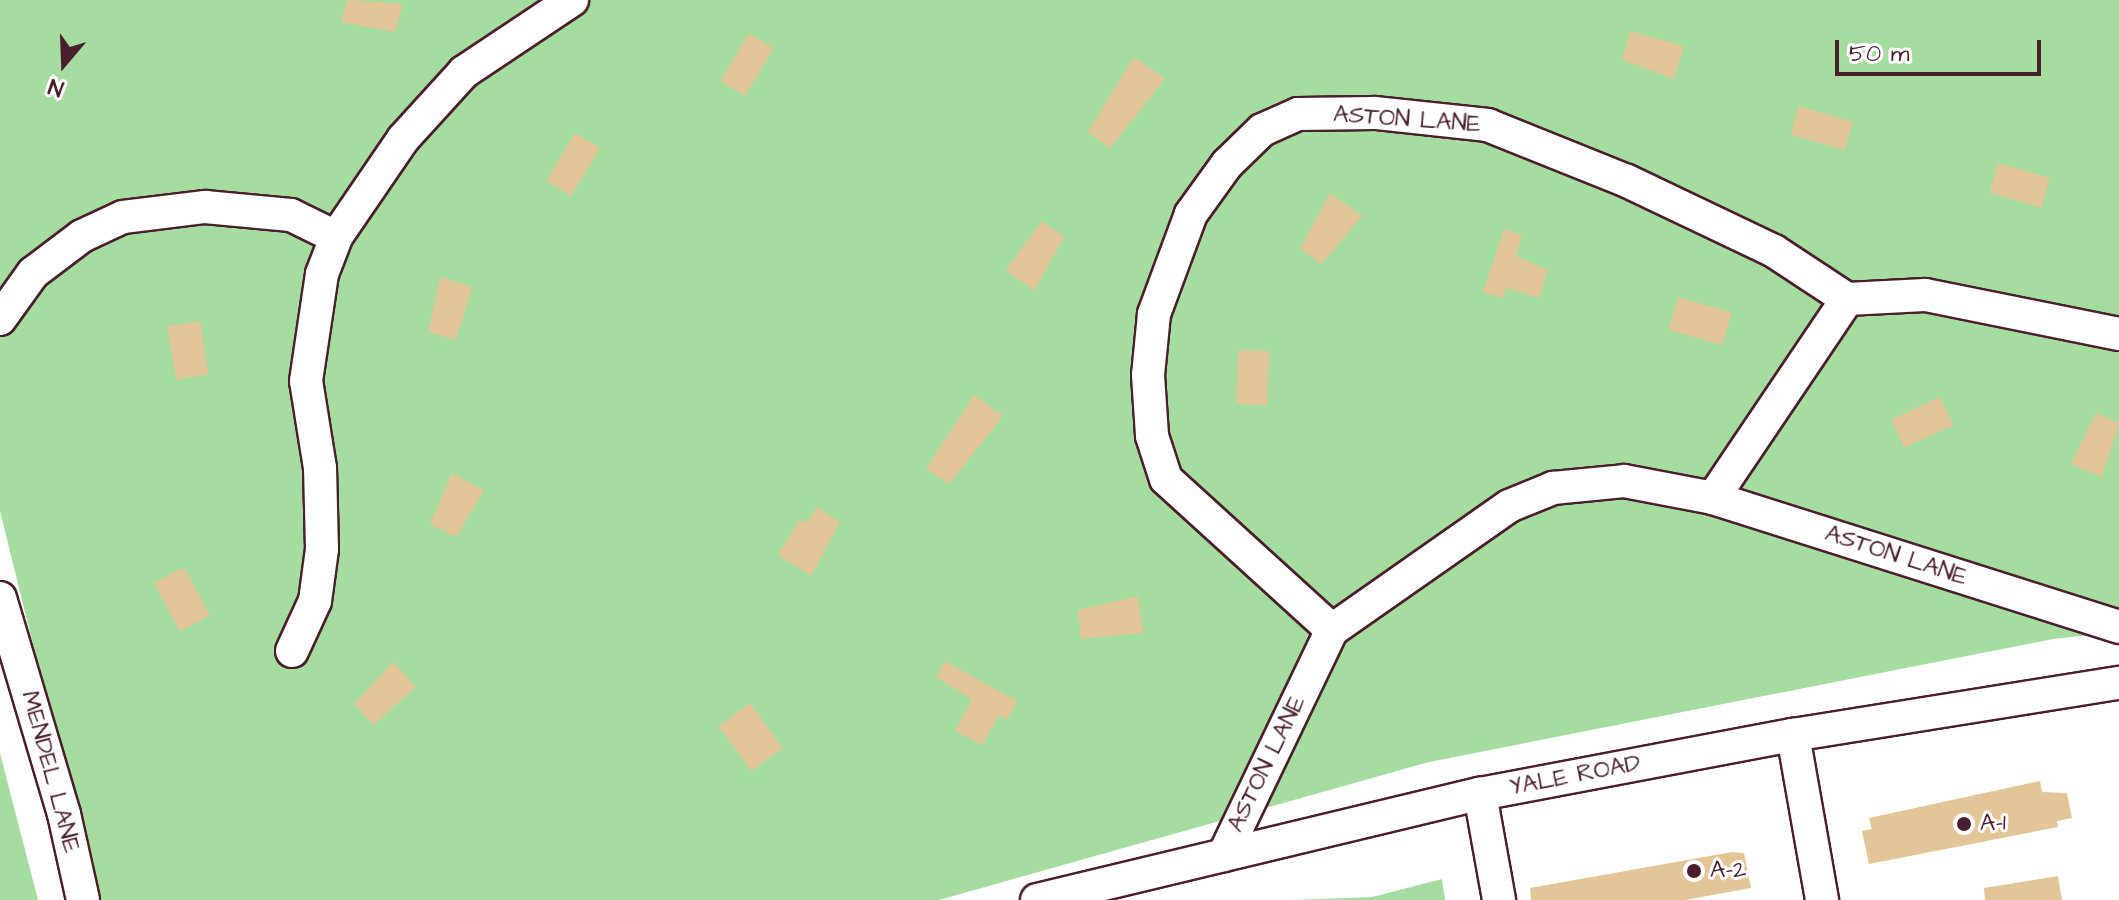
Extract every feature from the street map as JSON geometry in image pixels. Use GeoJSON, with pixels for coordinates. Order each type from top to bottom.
{"type":"FeatureCollection","features":[{"type":"Feature","properties":{"kind":"street"},"geometry":{"type":"LineString","coordinates":[[292,651],[315,601],[322,549],[320,468],[306,381],[322,274],[336,237],[403,139],[464,72],[572,0]]}},
{"type":"Feature","properties":{"kind":"street","name":"ASTON LANE"},"geometry":{"type":"LineString","coordinates":[[1332,630],[1166,479],[1152,436],[1148,375],[1154,314],[1172,259],[1191,214],[1227,164],[1262,130],[1298,114],[1375,113],[1488,125],[1747,238],[1847,299]]}},
{"type":"Feature","properties":{"kind":"street"},"geometry":{"type":"LineString","coordinates":[[0,319],[33,273],[82,236],[123,217],[205,207],[277,214],[336,237]]}},
{"type":"Feature","properties":{"kind":"street"},"geometry":{"type":"LineString","coordinates":[[1713,498],[1847,299],[1925,295],[2119,334]]}},
{"type":"Feature","properties":{"kind":"street","name":"ASTON LANE"},"geometry":{"type":"LineString","coordinates":[[1224,855],[1332,630],[1509,506],[1553,488],[1624,481],[1713,498],[2119,627]]}},
{"type":"Feature","properties":{"kind":"street","name":"MENDEL LANE"},"geometry":{"type":"LineString","coordinates":[[0,598],[64,814],[83,900]]}},
{"type":"Feature","properties":{"kind":"street","name":"YALE ROAD"},"geometry":{"type":"LineString","coordinates":[[1037,900],[1139,887],[1224,855],[1480,794],[1793,735],[2119,683]]}},
{"type":"Feature","properties":{"kind":"street"},"geometry":{"type":"LineString","coordinates":[[1793,735],[1822,900]]}},
{"type":"Feature","properties":{"kind":"street"},"geometry":{"type":"LineString","coordinates":[[1480,794],[1499,900]]}},
{"type":"Feature","properties":{"kind":"green space"},"geometry":{"type":"Polygon","coordinates":[[[0,0],[2119,0],[2119,632],[2053,639],[1429,762],[939,900],[96,900],[0,511],[0,0]]]}},
{"type":"Feature","properties":{"kind":"green space"},"geometry":{"type":"Polygon","coordinates":[[[0,753],[38,900],[0,900],[0,753]]]}},
{"type":"Feature","properties":{"kind":"green space"},"geometry":{"type":"Polygon","coordinates":[[[1442,879],[1445,900],[1292,900],[1372,897],[1442,879]]]}},
{"type":"Feature","properties":{"kind":"building"},"geometry":{"type":"Polygon","coordinates":[[[347,0],[403,4],[395,32],[341,22],[347,0]]]}},
{"type":"Feature","properties":{"kind":"building"},"geometry":{"type":"Polygon","coordinates":[[[1630,31],[1684,46],[1674,79],[1622,60],[1630,31]]]}},
{"type":"Feature","properties":{"kind":"building"},"geometry":{"type":"Polygon","coordinates":[[[749,33],[774,48],[745,96],[720,81],[749,33]]]}},
{"type":"Feature","properties":{"kind":"building"},"geometry":{"type":"Polygon","coordinates":[[[1134,57],[1165,79],[1110,148],[1088,132],[1134,57]]]}},
{"type":"Feature","properties":{"kind":"building"},"geometry":{"type":"Polygon","coordinates":[[[1799,106],[1853,121],[1845,150],[1791,135],[1799,106]]]}},
{"type":"Feature","properties":{"kind":"building"},"geometry":{"type":"Polygon","coordinates":[[[575,133],[600,148],[571,196],[546,181],[575,133]]]}},
{"type":"Feature","properties":{"kind":"building"},"geometry":{"type":"Polygon","coordinates":[[[1998,163],[2050,178],[2041,208],[1989,193],[1998,163]]]}},
{"type":"Feature","properties":{"kind":"building"},"geometry":{"type":"Polygon","coordinates":[[[1330,193],[1362,216],[1322,264],[1300,249],[1330,193]]]}},
{"type":"Feature","properties":{"kind":"building"},"geometry":{"type":"Polygon","coordinates":[[[1042,221],[1064,237],[1034,291],[1006,270],[1042,221]]]}},
{"type":"Feature","properties":{"kind":"building"},"geometry":{"type":"Polygon","coordinates":[[[1504,229],[1522,235],[1516,256],[1548,270],[1539,298],[1506,288],[1503,298],[1483,292],[1504,229]]]}},
{"type":"Feature","properties":{"kind":"building"},"geometry":{"type":"Polygon","coordinates":[[[440,277],[472,287],[456,340],[428,332],[440,277]]]}},
{"type":"Feature","properties":{"kind":"building"},"geometry":{"type":"Polygon","coordinates":[[[1678,297],[1732,312],[1722,345],[1669,330],[1678,297]]]}},
{"type":"Feature","properties":{"kind":"building"},"geometry":{"type":"Polygon","coordinates":[[[200,321],[208,374],[176,379],[167,326],[200,321]]]}},
{"type":"Feature","properties":{"kind":"building"},"geometry":{"type":"Polygon","coordinates":[[[1238,350],[1269,351],[1267,405],[1236,404],[1238,350]]]}},
{"type":"Feature","properties":{"kind":"building"},"geometry":{"type":"Polygon","coordinates":[[[974,395],[1003,416],[949,484],[926,469],[974,395]]]}},
{"type":"Feature","properties":{"kind":"building"},"geometry":{"type":"Polygon","coordinates":[[[1940,397],[1953,425],[1904,448],[1891,420],[1940,397]]]}},
{"type":"Feature","properties":{"kind":"building"},"geometry":{"type":"Polygon","coordinates":[[[2096,413],[2119,423],[2102,477],[2071,464],[2096,413]]]}},
{"type":"Feature","properties":{"kind":"building"},"geometry":{"type":"Polygon","coordinates":[[[452,473],[484,490],[456,537],[430,524],[452,473]]]}},
{"type":"Feature","properties":{"kind":"building"},"geometry":{"type":"Polygon","coordinates":[[[817,507],[840,522],[811,576],[778,555],[800,519],[807,523],[817,507]]]}},
{"type":"Feature","properties":{"kind":"building"},"geometry":{"type":"Polygon","coordinates":[[[184,567],[210,616],[180,632],[154,583],[184,567]]]}},
{"type":"Feature","properties":{"kind":"building"},"geometry":{"type":"Polygon","coordinates":[[[1138,596],[1143,633],[1081,639],[1078,610],[1138,596]]]}},
{"type":"Feature","properties":{"kind":"building"},"geometry":{"type":"Polygon","coordinates":[[[945,661],[1017,701],[1007,720],[999,715],[982,745],[955,731],[972,699],[936,677],[945,661]]]}},
{"type":"Feature","properties":{"kind":"building"},"geometry":{"type":"Polygon","coordinates":[[[393,662],[416,687],[374,725],[354,704],[393,662]]]}},
{"type":"Feature","properties":{"kind":"building"},"geometry":{"type":"Polygon","coordinates":[[[750,703],[783,748],[751,771],[718,726],[750,703]]]}},
{"type":"Feature","properties":{"kind":"building","name":"A-1"},"geometry":{"type":"Polygon","coordinates":[[[2040,781],[2042,792],[2067,793],[2072,818],[2057,821],[2058,827],[1869,864],[1862,831],[1872,829],[1869,818],[2040,781]]]}},
{"type":"Feature","properties":{"kind":"building","name":"A-2"},"geometry":{"type":"Polygon","coordinates":[[[1732,852],[1744,853],[1751,888],[1685,900],[1531,900],[1530,888],[1732,852]]]}},
{"type":"Feature","properties":{"kind":"building"},"geometry":{"type":"Polygon","coordinates":[[[2058,876],[2062,900],[1985,900],[1984,888],[2058,876]]]}},
{"type":"Feature","properties":{"kind":"place","name":"A-1"},"geometry":{"type":"Point","coordinates":[1964,824]}},
{"type":"Feature","properties":{"kind":"place","name":"A-2"},"geometry":{"type":"Point","coordinates":[1694,871]}}]}
